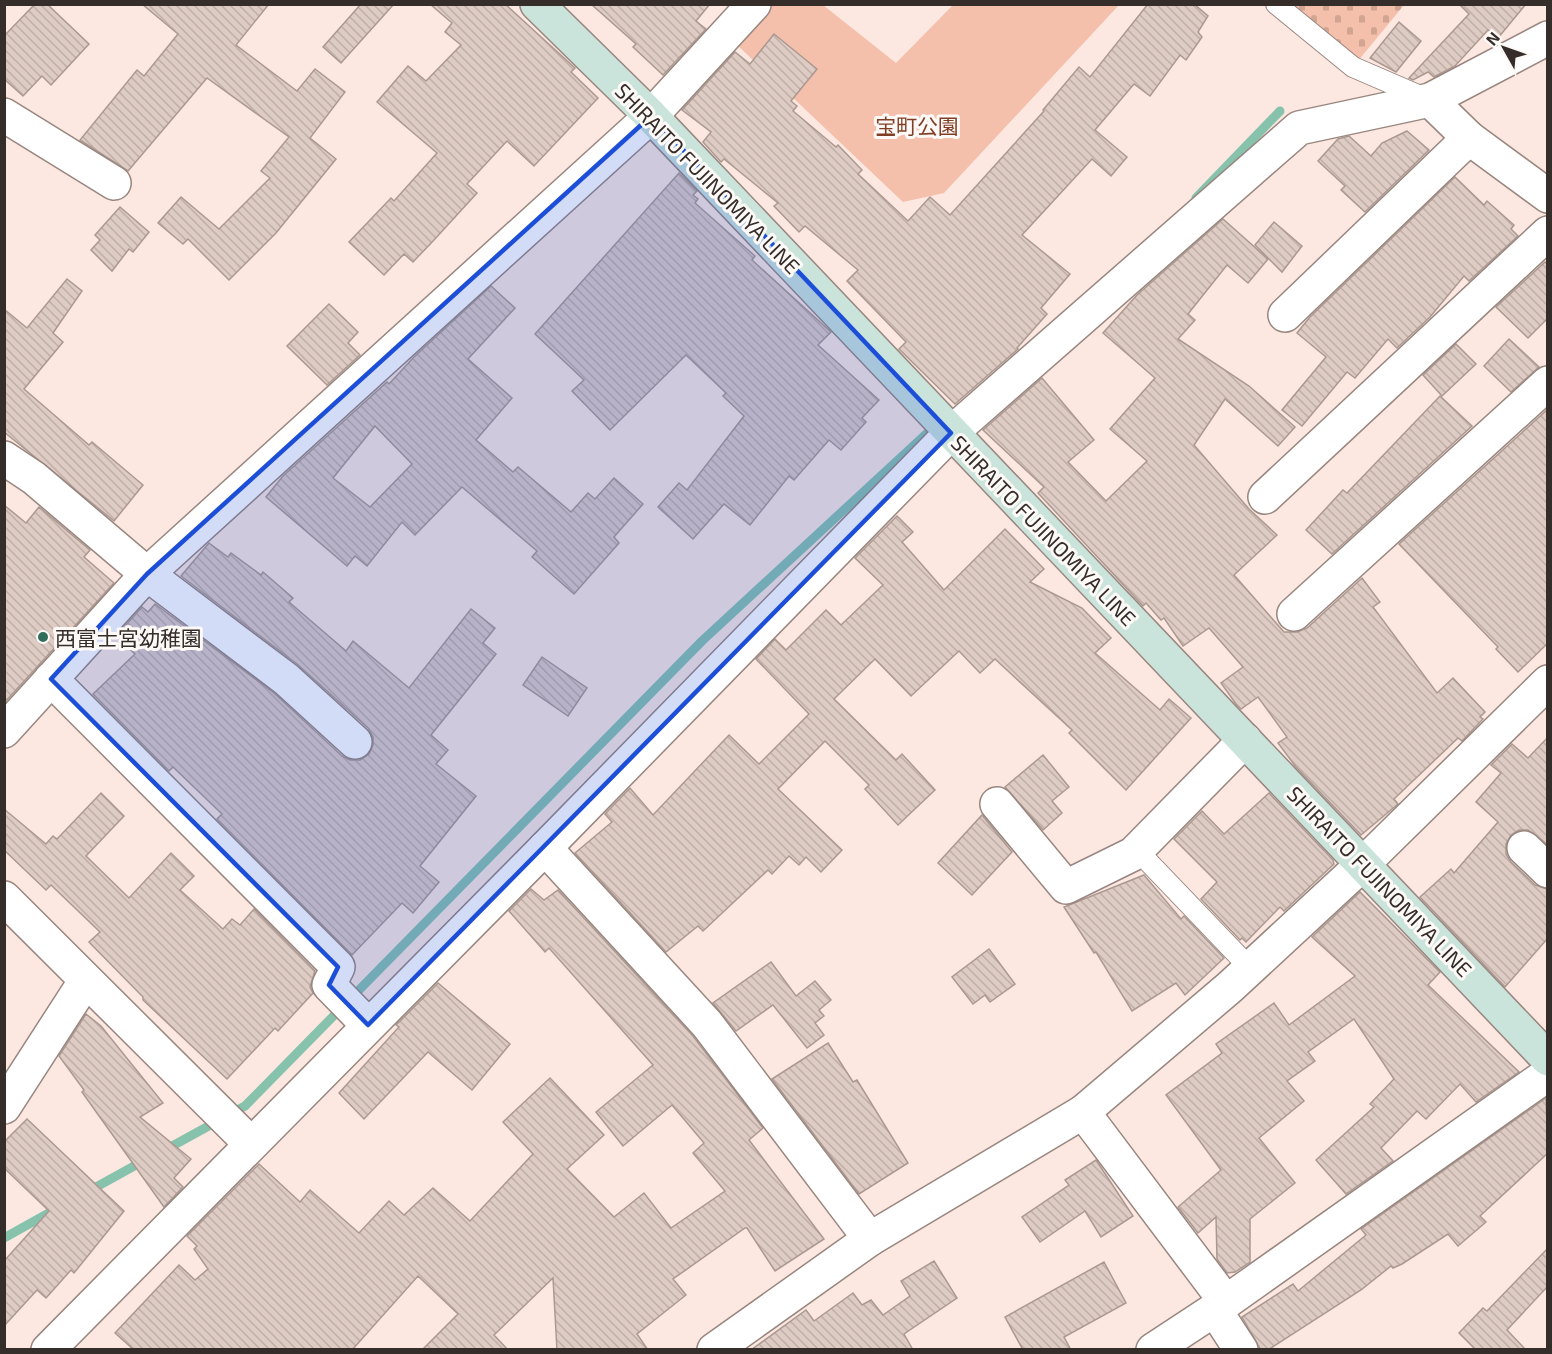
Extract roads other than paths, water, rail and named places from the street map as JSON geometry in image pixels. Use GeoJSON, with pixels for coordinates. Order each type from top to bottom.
{"type":"FeatureCollection","features":[{"type":"Feature","properties":{"kind":"main road","name":"SHIRAITO FUJINOMIYA LINE"},"geometry":{"type":"LineString","coordinates":[[537,4],[651,116],[1548,1059]]}},
{"type":"Feature","properties":{"kind":"street"},"geometry":{"type":"LineString","coordinates":[[4,731],[147,574],[651,116],[754,4]]}},
{"type":"Feature","properties":{"kind":"street"},"geometry":{"type":"LineString","coordinates":[[48,1350],[545,848],[951,433],[1299,128],[1430,100],[1548,38]]}},
{"type":"Feature","properties":{"kind":"street"},"geometry":{"type":"LineString","coordinates":[[1430,100],[1469,138],[1548,196]]}},
{"type":"Feature","properties":{"kind":"street"},"geometry":{"type":"LineString","coordinates":[[4,116],[114,183]]}},
{"type":"Feature","properties":{"kind":"street"},"geometry":{"type":"LineString","coordinates":[[1285,315],[1469,138]]}},
{"type":"Feature","properties":{"kind":"street"},"geometry":{"type":"LineString","coordinates":[[1265,497],[1548,232]]}},
{"type":"Feature","properties":{"kind":"street"},"geometry":{"type":"LineString","coordinates":[[1294,614],[1548,383]]}},
{"type":"Feature","properties":{"kind":"street"},"geometry":{"type":"LineString","coordinates":[[4,458],[34,478],[147,574],[286,679],[355,742]]}},
{"type":"Feature","properties":{"kind":"street"},"geometry":{"type":"LineString","coordinates":[[51,679],[338,967],[329,985],[368,1025]]}},
{"type":"Feature","properties":{"kind":"street"},"geometry":{"type":"LineString","coordinates":[[714,1350],[870,1239],[1083,1112],[1230,987],[1364,863],[1548,682]]}},
{"type":"Feature","properties":{"kind":"street"},"geometry":{"type":"LineString","coordinates":[[997,804],[1066,887],[1137,850],[1245,740]]}},
{"type":"Feature","properties":{"kind":"street"},"geometry":{"type":"LineString","coordinates":[[545,848],[707,1024],[870,1239]]}},
{"type":"Feature","properties":{"kind":"street"},"geometry":{"type":"LineString","coordinates":[[1524,848],[1548,871]]}},
{"type":"Feature","properties":{"kind":"street"},"geometry":{"type":"LineString","coordinates":[[4,898],[251,1144]]}},
{"type":"Feature","properties":{"kind":"street"},"geometry":{"type":"LineString","coordinates":[[4,1107],[86,980]]}},
{"type":"Feature","properties":{"kind":"street"},"geometry":{"type":"LineString","coordinates":[[1153,1350],[1221,1306],[1548,1074]]}},
{"type":"Feature","properties":{"kind":"street"},"geometry":{"type":"LineString","coordinates":[[1083,1112],[1221,1306],[1241,1350]]}},
{"type":"Feature","properties":{"kind":"lane"},"geometry":{"type":"LineString","coordinates":[[1276,4],[1353,67],[1430,100]]}},
{"type":"Feature","properties":{"kind":"lane"},"geometry":{"type":"LineString","coordinates":[[1137,850],[1250,967]]}},
{"type":"Feature","properties":{"kind":"waterway"},"geometry":{"type":"LineString","coordinates":[[1196,198],[1280,111]]}},
{"type":"Feature","properties":{"kind":"waterway"},"geometry":{"type":"LineString","coordinates":[[165,1150],[245,1106],[702,641],[937,424]]}},
{"type":"Feature","properties":{"kind":"waterway"},"geometry":{"type":"LineString","coordinates":[[89,1191],[145,1160]]}},
{"type":"Feature","properties":{"kind":"waterway"},"geometry":{"type":"LineString","coordinates":[[4,1238],[56,1209]]}},
{"type":"Feature","properties":{"kind":"place","name":"西富士宮幼稚園"},"geometry":{"type":"Point","coordinates":[43,637]}},
{"type":"Feature","properties":{"kind":"park label","name":"宝町公園"},"geometry":{"type":"Point","coordinates":[917,125]}}]}
